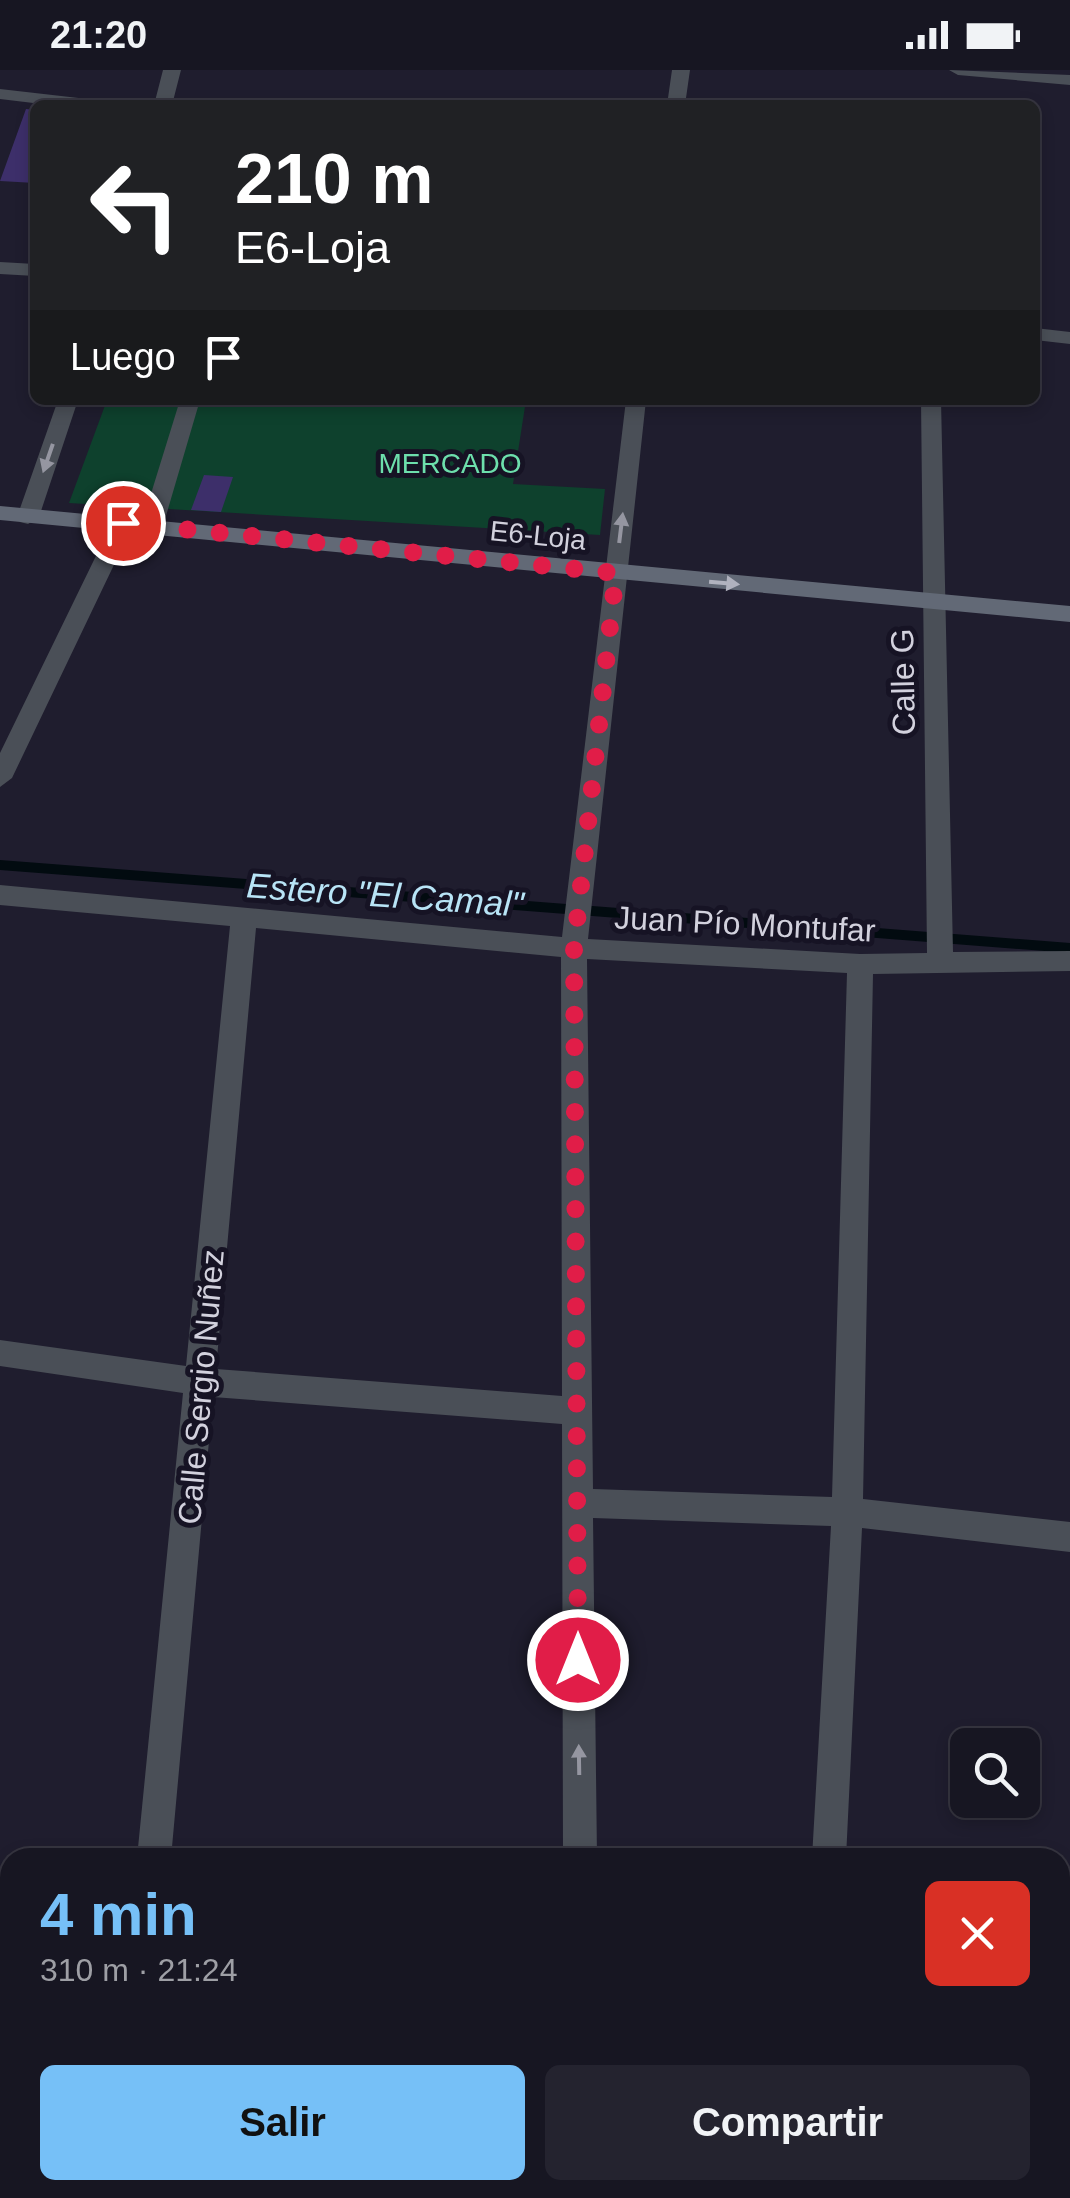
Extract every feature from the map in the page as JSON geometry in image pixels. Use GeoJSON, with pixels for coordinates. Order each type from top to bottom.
{"type":"FeatureCollection","features":[{"type":"Feature","properties":{"kind":"main road","name":"E6-Loja"},"geometry":{"type":"LineString","coordinates":[[0,513],[1070,614]]}},
{"type":"Feature","properties":{"kind":"street"},"geometry":{"type":"LineString","coordinates":[[164,100],[172,70]]}},
{"type":"Feature","properties":{"kind":"street"},"geometry":{"type":"LineString","coordinates":[[677,100],[681,70]]}},
{"type":"Feature","properties":{"kind":"street"},"geometry":{"type":"LineString","coordinates":[[958,70],[1070,80]]}},
{"type":"Feature","properties":{"kind":"street"},"geometry":{"type":"LineString","coordinates":[[0,94],[52,100]]}},
{"type":"Feature","properties":{"kind":"street"},"geometry":{"type":"LineString","coordinates":[[0,268],[30,270]]}},
{"type":"Feature","properties":{"kind":"street"},"geometry":{"type":"LineString","coordinates":[[1040,335],[1070,338]]}},
{"type":"Feature","properties":{"kind":"street"},"geometry":{"type":"LineString","coordinates":[[28,517],[66,405]]}},
{"type":"Feature","properties":{"kind":"street"},"geometry":{"type":"LineString","coordinates":[[152,526],[188,405]]}},
{"type":"Feature","properties":{"kind":"street"},"geometry":{"type":"LineString","coordinates":[[580,1848],[574,948],[635,405]]}},
{"type":"Feature","properties":{"kind":"street","name":"Calle G"},"geometry":{"type":"LineString","coordinates":[[931,405],[940,962]]}},
{"type":"Feature","properties":{"kind":"street"},"geometry":{"type":"LineString","coordinates":[[0,778],[123,523]]}},
{"type":"Feature","properties":{"kind":"street","name":"Juan Pío Montufar"},"geometry":{"type":"LineString","coordinates":[[0,895],[574,948],[860,964],[1070,962]]}},
{"type":"Feature","properties":{"kind":"street","name":"Calle Sergio Nuñez"},"geometry":{"type":"LineString","coordinates":[[155,1848],[244,917]]}},
{"type":"Feature","properties":{"kind":"street"},"geometry":{"type":"LineString","coordinates":[[830,1848],[847,1512],[860,964]]}},
{"type":"Feature","properties":{"kind":"street"},"geometry":{"type":"LineString","coordinates":[[0,1353],[202,1382],[575,1410]]}},
{"type":"Feature","properties":{"kind":"street"},"geometry":{"type":"LineString","coordinates":[[576,1503],[847,1512],[1070,1537]]}},
{"type":"Feature","properties":{"kind":"green space","name":"MERCADO"},"geometry":{"type":"Polygon","coordinates":[[[105,405],[525,405],[513,484],[605,489],[600,535],[69,503],[105,405]]]}},
{"type":"Feature","properties":{"kind":"building"},"geometry":{"type":"Polygon","coordinates":[[[26,109],[30,109],[30,183],[0,181],[26,109]]]}},
{"type":"Feature","properties":{"kind":"building"},"geometry":{"type":"Polygon","coordinates":[[[204,475],[233,477],[221,512],[191,510],[204,475]]]}},
{"type":"Feature","properties":{"kind":"waterway","name":"Estero \"El Camal\""},"geometry":{"type":"LineString","coordinates":[[0,865],[1070,948]]}},
{"type":"Feature","properties":{"kind":"route"},"geometry":{"type":"LineString","coordinates":[[123,523],[616,573],[574,948],[578,1660]]}}]}
